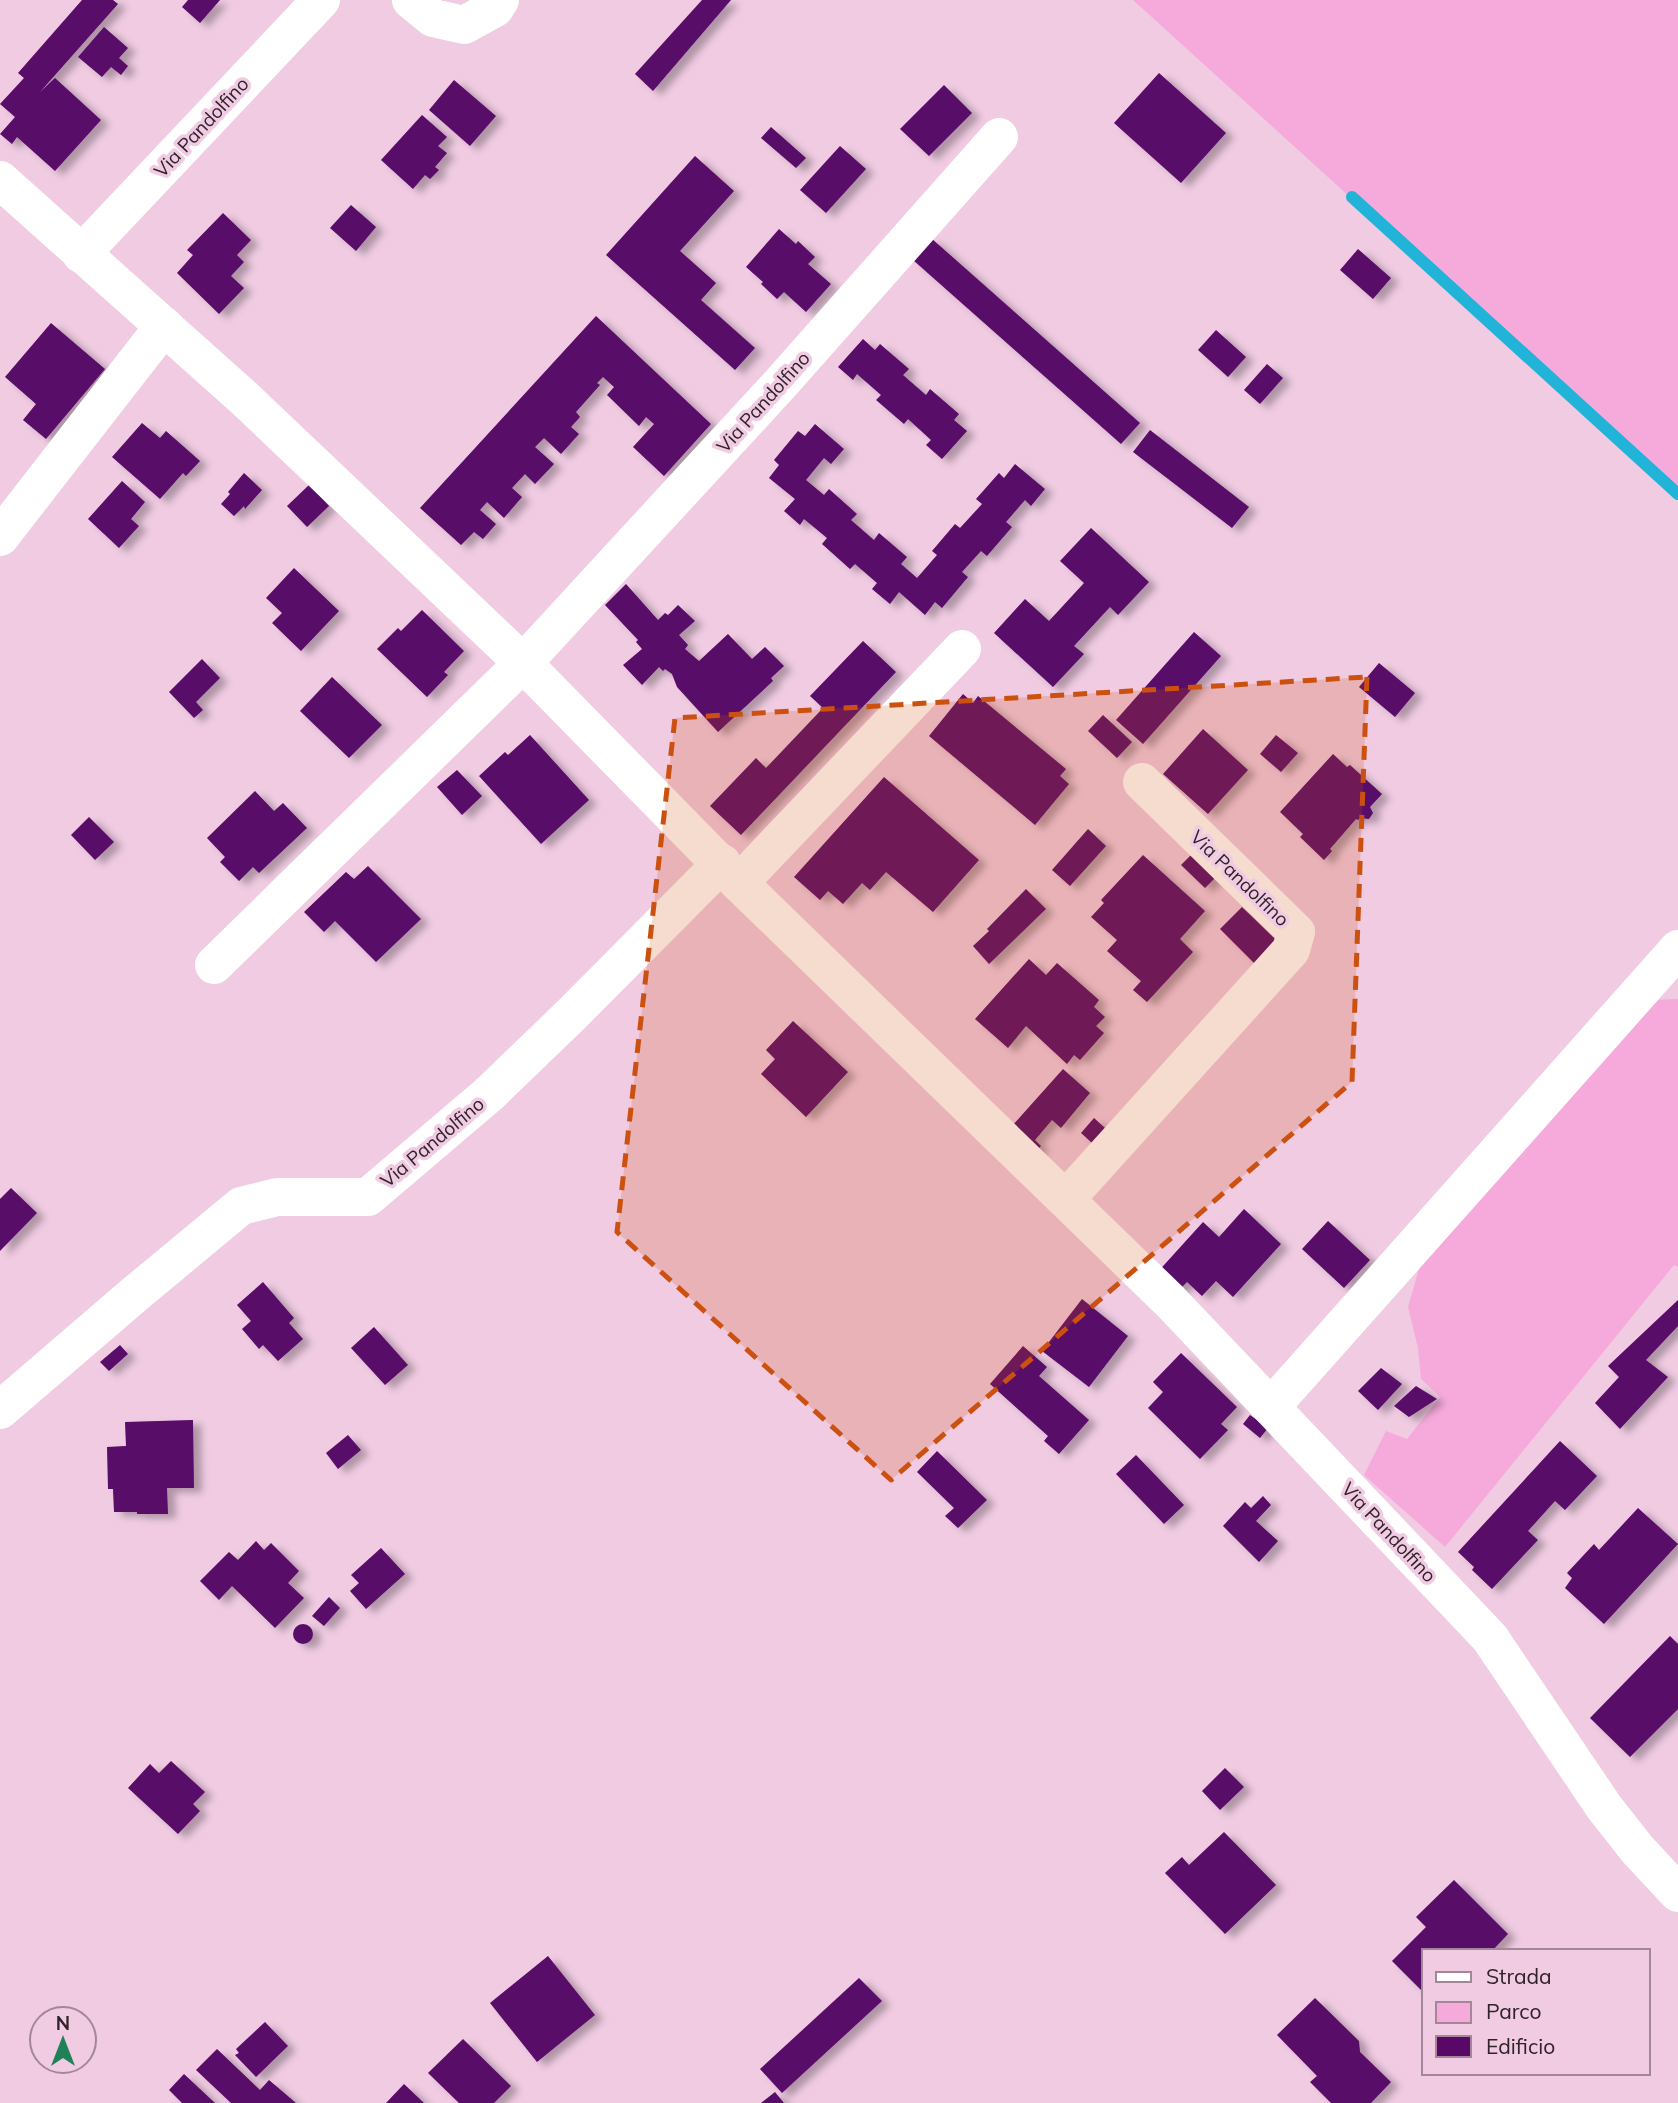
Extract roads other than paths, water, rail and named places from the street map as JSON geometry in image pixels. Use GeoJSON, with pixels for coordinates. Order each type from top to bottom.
{"type":"FeatureCollection","features":[{"type":"Feature","properties":{"kind":"street","name":"Via Pandolfino"},"geometry":{"type":"LineString","coordinates":[[81,254],[321,0]]}},
{"type":"Feature","properties":{"kind":"street"},"geometry":{"type":"LineString","coordinates":[[411,0],[433,18],[464,25],[495,8],[500,0]]}},
{"type":"Feature","properties":{"kind":"street","name":"Via Pandolfino"},"geometry":{"type":"LineString","coordinates":[[214,965],[523,663],[781,383],[999,137]]}},
{"type":"Feature","properties":{"kind":"street","name":"Via Pandolfino"},"geometry":{"type":"LineString","coordinates":[[2,187],[164,326],[275,427],[523,663],[731,873],[1170,1301],[1490,1638],[1604,1807],[1678,1894]]}},
{"type":"Feature","properties":{"kind":"street"},"geometry":{"type":"LineString","coordinates":[[0,537],[164,326]]}},
{"type":"Feature","properties":{"kind":"street","name":"Via Pandolfino"},"geometry":{"type":"LineString","coordinates":[[0,1410],[241,1206],[277,1197],[368,1197],[489,1094],[573,1013],[731,873],[962,649]]}},
{"type":"Feature","properties":{"kind":"street","name":"Via Pandolfino"},"geometry":{"type":"LineString","coordinates":[[1066,1199],[1291,950],[1296,932],[1142,782]]}},
{"type":"Feature","properties":{"kind":"street"},"geometry":{"type":"LineString","coordinates":[[1271,1407],[1678,949]]}},
{"type":"Feature","properties":{"kind":"waterway"},"geometry":{"type":"LineString","coordinates":[[1352,197],[1678,494]]}}]}
